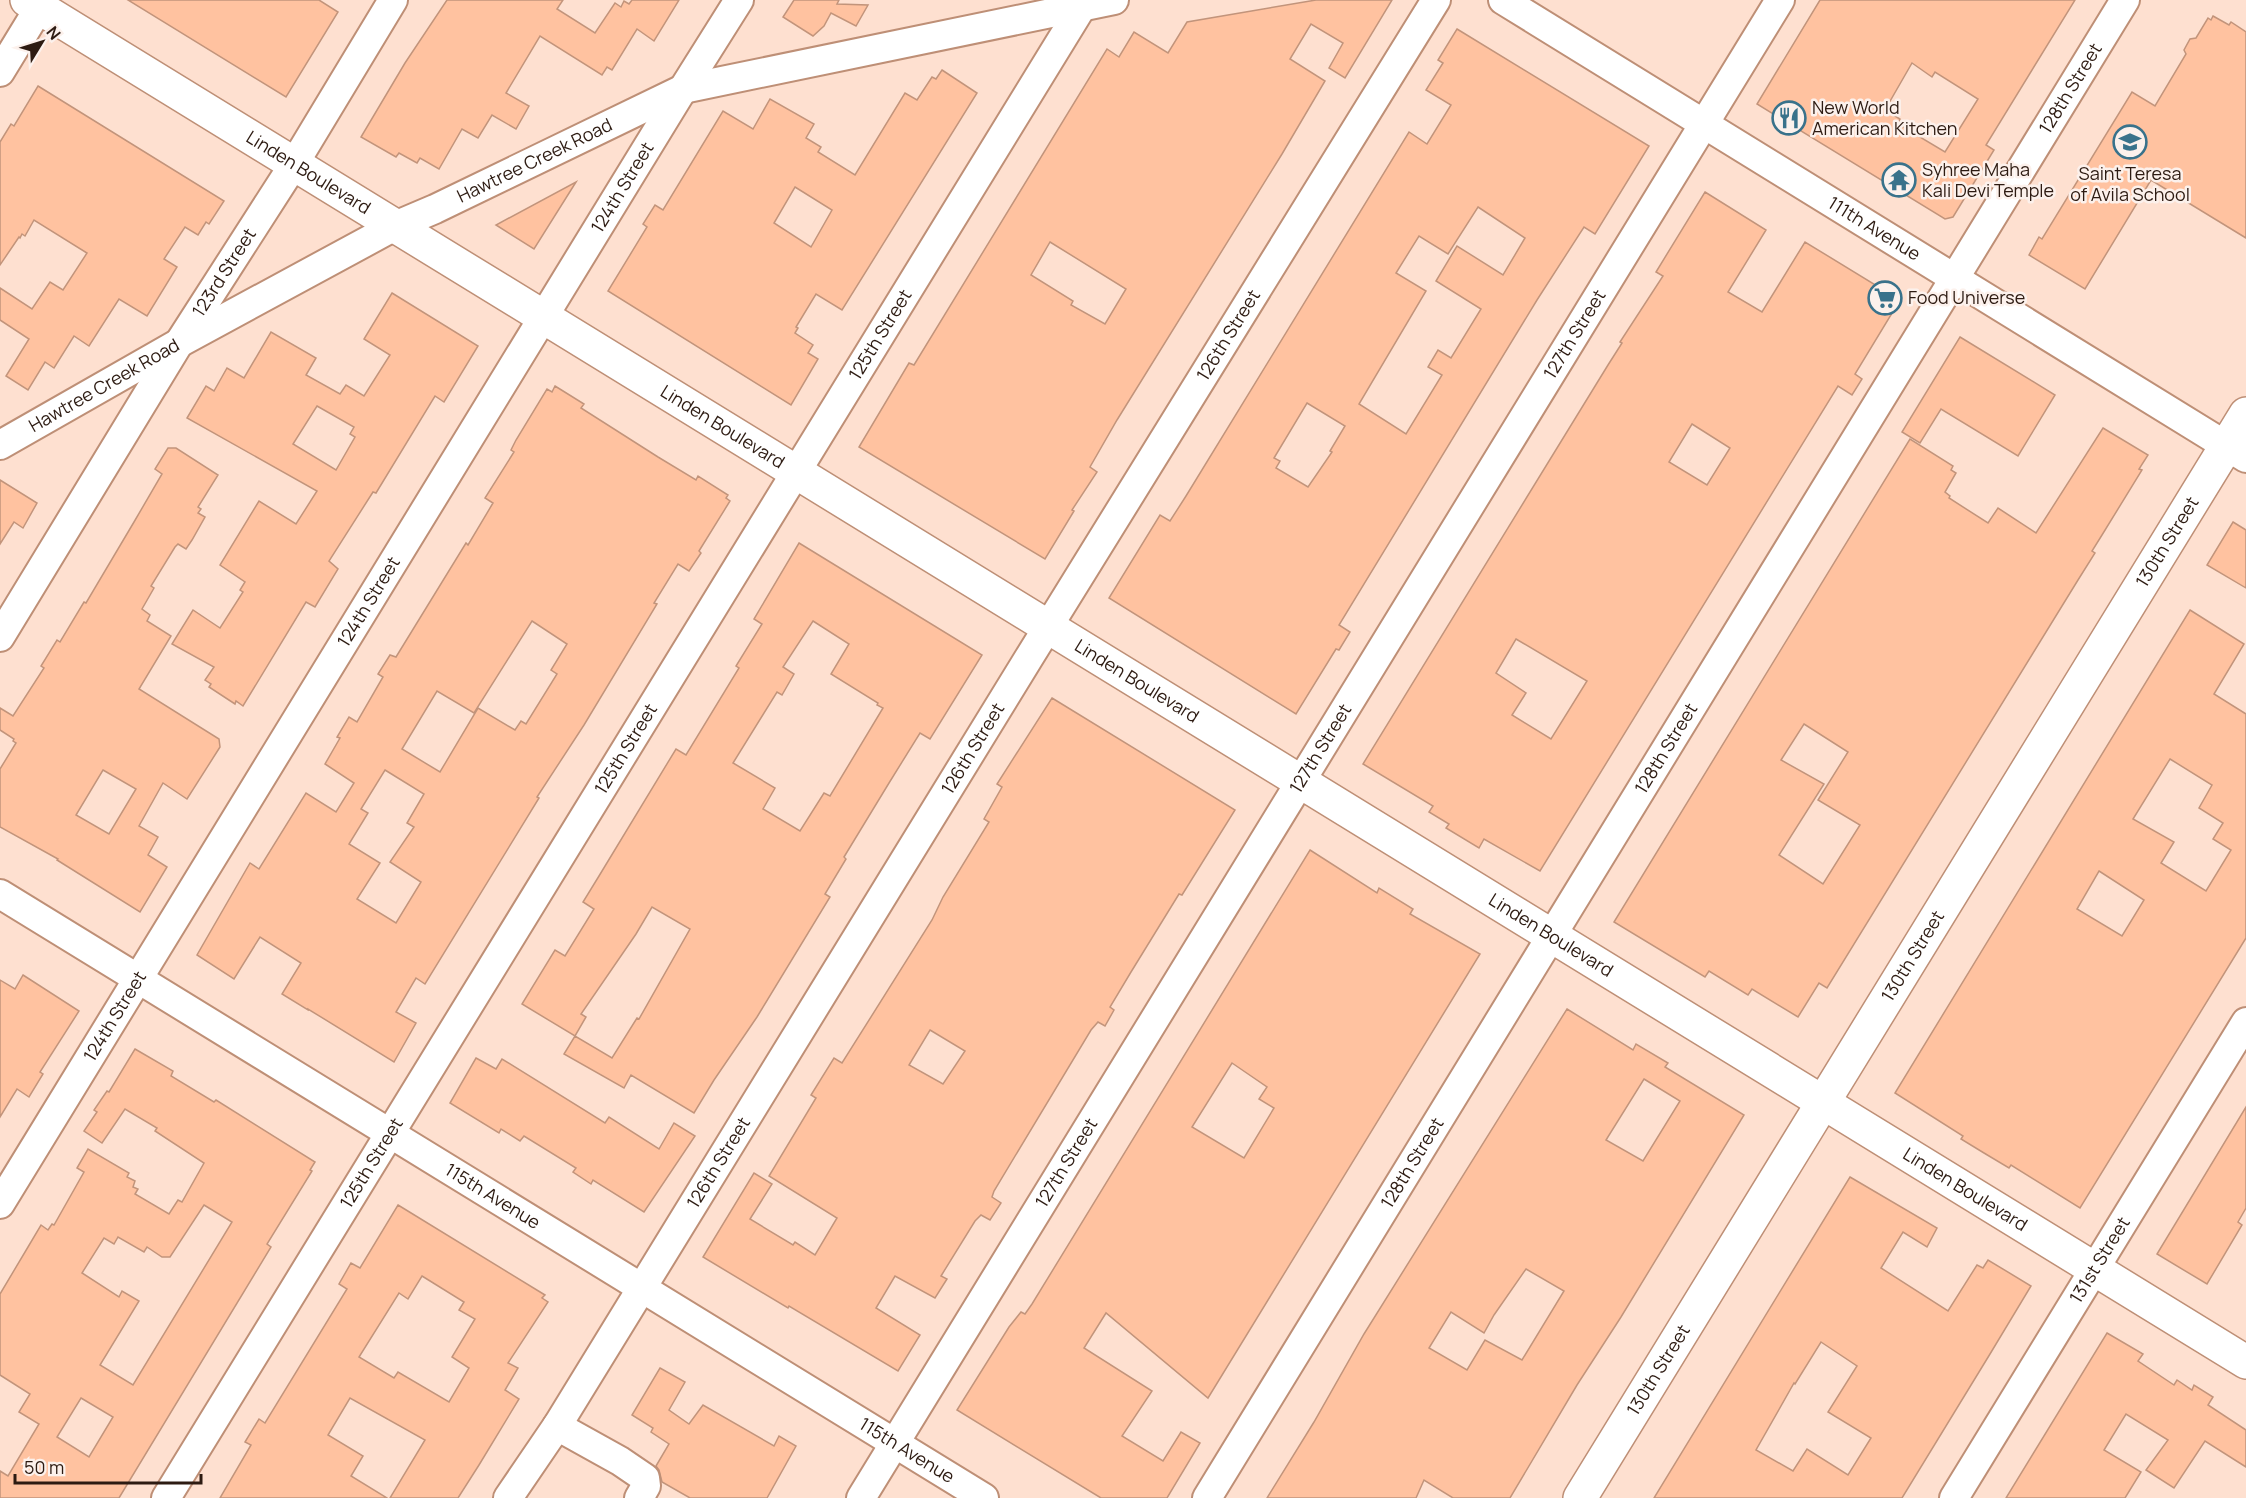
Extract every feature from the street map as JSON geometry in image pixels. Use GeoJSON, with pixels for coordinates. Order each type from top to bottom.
{"type":"FeatureCollection","features":[{"type":"Feature","properties":{"kind":"main road","name":"Linden Boulevard"},"geometry":{"type":"LineString","coordinates":[[37,3],[544,318],[2246,1362]]}},
{"type":"Feature","properties":{"kind":"main road","name":"130th Street"},"geometry":{"type":"LineString","coordinates":[[1580,1498],[1823,1102],[2236,452],[2246,414]]}},
{"type":"Feature","properties":{"kind":"street","name":"123rd Street"},"geometry":{"type":"LineString","coordinates":[[0,637],[179,344],[294,164],[393,0]]}},
{"type":"Feature","properties":{"kind":"street","name":"124th Street"},"geometry":{"type":"LineString","coordinates":[[0,1204],[739,0]]}},
{"type":"Feature","properties":{"kind":"street","name":"Hawtree Creek Road"},"geometry":{"type":"LineString","coordinates":[[0,445],[395,226],[435,209],[683,89],[1083,3],[1114,0]]}},
{"type":"Feature","properties":{"kind":"street","name":"126th Street"},"geometry":{"type":"LineString","coordinates":[[508,1498],[558,1426],[1436,0]]}},
{"type":"Feature","properties":{"kind":"street","name":"111th Avenue"},"geometry":{"type":"LineString","coordinates":[[1503,0],[2236,452]]}},
{"type":"Feature","properties":{"kind":"street","name":"127th Street"},"geometry":{"type":"LineString","coordinates":[[861,1498],[1780,0]]}},
{"type":"Feature","properties":{"kind":"street","name":"128th Street"},"geometry":{"type":"LineString","coordinates":[[1207,1498],[2125,0]]}},
{"type":"Feature","properties":{"kind":"street"},"geometry":{"type":"LineString","coordinates":[[0,72],[37,3]]}},
{"type":"Feature","properties":{"kind":"street","name":"125th Street"},"geometry":{"type":"LineString","coordinates":[[166,1498],[1083,3]]}},
{"type":"Feature","properties":{"kind":"street","name":"115th Avenue"},"geometry":{"type":"LineString","coordinates":[[0,894],[984,1498]]}},
{"type":"Feature","properties":{"kind":"street","name":"131st Street"},"geometry":{"type":"LineString","coordinates":[[1954,1498],[2246,1022]]}},
{"type":"Feature","properties":{"kind":"street"},"geometry":{"type":"LineString","coordinates":[[558,1426],[645,1478],[646,1486],[639,1498]]}},
{"type":"Feature","properties":{"kind":"building"},"geometry":{"type":"Polygon","coordinates":[[[128,0],[319,0],[338,12],[286,97],[128,0]]]}},
{"type":"Feature","properties":{"kind":"building"},"geometry":{"type":"Polygon","coordinates":[[[447,0],[563,0],[557,9],[595,33],[615,3],[621,7],[624,1],[629,4],[632,0],[679,0],[654,41],[637,29],[612,70],[607,67],[602,75],[540,36],[506,93],[529,106],[516,129],[492,115],[478,138],[462,129],[439,169],[420,158],[417,163],[399,153],[396,157],[361,137],[405,63],[447,0]]]}},
{"type":"Feature","properties":{"kind":"building"},"geometry":{"type":"Polygon","coordinates":[[[794,0],[839,0],[837,4],[868,5],[856,26],[831,13],[824,26],[813,36],[783,17],[794,0]]]}},
{"type":"Feature","properties":{"kind":"building"},"geometry":{"type":"Polygon","coordinates":[[[1316,0],[1392,0],[1345,78],[1329,68],[1343,43],[1311,24],[1290,59],[1325,81],[1117,420],[1090,467],[1097,472],[1072,510],[1074,511],[1045,559],[859,447],[909,363],[914,365],[1107,49],[1119,57],[1134,32],[1168,53],[1187,22],[1316,0]],[[1050,242],[1031,275],[1073,301],[1071,305],[1105,324],[1126,289],[1050,242]]]}},
{"type":"Feature","properties":{"kind":"building"},"geometry":{"type":"Polygon","coordinates":[[[1820,0],[2075,0],[1986,145],[1994,150],[1953,217],[1945,219],[1757,104],[1820,0]],[[1912,63],[1885,110],[1900,119],[1898,124],[1945,152],[1978,99],[1935,72],[1932,77],[1912,63]]]}},
{"type":"Feature","properties":{"kind":"building"},"geometry":{"type":"Polygon","coordinates":[[[2213,16],[2229,25],[2231,22],[2246,32],[2246,238],[2151,180],[2085,289],[2029,255],[2039,237],[2042,239],[2132,92],[2155,106],[2186,54],[2184,50],[2190,39],[2196,38],[2208,18],[2211,20],[2213,16]]]}},
{"type":"Feature","properties":{"kind":"building"},"geometry":{"type":"Polygon","coordinates":[[[1457,29],[1649,146],[1595,234],[1584,227],[1537,300],[1339,625],[1350,632],[1339,650],[1336,649],[1296,714],[1109,598],[1160,515],[1170,521],[1409,132],[1427,144],[1451,105],[1426,90],[1443,63],[1438,60],[1457,29]],[[1478,207],[1448,254],[1419,236],[1396,273],[1426,291],[1359,404],[1406,434],[1442,375],[1428,367],[1438,350],[1451,358],[1481,309],[1436,281],[1457,246],[1503,275],[1525,238],[1478,207]],[[1307,403],[1274,458],[1280,461],[1276,468],[1308,487],[1332,452],[1330,451],[1345,426],[1307,403]]]}},
{"type":"Feature","properties":{"kind":"building"},"geometry":{"type":"Polygon","coordinates":[[[942,70],[977,93],[842,310],[816,294],[796,327],[798,328],[795,333],[813,345],[808,353],[818,359],[791,405],[608,291],[647,227],[643,224],[655,205],[663,210],[723,111],[753,129],[770,99],[814,124],[806,138],[821,147],[818,152],[855,175],[905,93],[917,100],[932,77],[936,79],[942,70]],[[795,187],[774,223],[811,247],[832,210],[795,187]]]}},
{"type":"Feature","properties":{"kind":"building"},"geometry":{"type":"Polygon","coordinates":[[[38,86],[224,201],[209,224],[206,222],[198,235],[185,227],[164,259],[177,267],[147,316],[119,299],[89,346],[74,336],[54,368],[45,362],[28,390],[6,376],[29,339],[0,320],[0,288],[32,309],[50,282],[63,290],[87,253],[34,220],[25,236],[22,234],[19,237],[0,265],[0,142],[11,124],[14,126],[38,86]]]}},
{"type":"Feature","properties":{"kind":"building"},"geometry":{"type":"Polygon","coordinates":[[[576,182],[534,249],[496,225],[576,182]]]}},
{"type":"Feature","properties":{"kind":"building"},"geometry":{"type":"Polygon","coordinates":[[[1705,192],[1766,230],[1728,292],[1762,312],[1805,242],[1900,300],[1855,374],[1862,379],[1852,395],[1838,386],[1540,871],[1484,839],[1479,848],[1446,828],[1449,824],[1429,812],[1433,806],[1363,764],[1622,343],[1620,342],[1663,276],[1656,272],[1705,192]],[[1692,424],[1669,462],[1707,485],[1730,448],[1692,424]],[[1516,639],[1496,673],[1526,693],[1512,715],[1551,739],[1587,681],[1516,639]]]}},
{"type":"Feature","properties":{"kind":"building"},"geometry":{"type":"Polygon","coordinates":[[[392,293],[478,346],[444,402],[435,396],[376,493],[373,492],[329,561],[338,569],[315,607],[306,602],[243,706],[236,701],[235,704],[209,687],[211,684],[205,680],[214,667],[172,644],[193,610],[220,628],[243,592],[240,590],[245,582],[220,565],[259,501],[296,524],[317,491],[187,418],[206,386],[214,391],[227,368],[244,378],[271,332],[316,358],[306,375],[340,394],[346,385],[364,396],[390,355],[364,339],[392,293]],[[317,406],[293,444],[336,470],[355,437],[350,434],[354,427],[317,406]]]}},
{"type":"Feature","properties":{"kind":"building"},"geometry":{"type":"Polygon","coordinates":[[[1960,337],[2055,395],[2018,456],[1941,409],[1920,443],[1902,432],[1960,337]]]}},
{"type":"Feature","properties":{"kind":"building"},"geometry":{"type":"Polygon","coordinates":[[[555,386],[584,404],[581,408],[696,480],[698,476],[728,495],[726,498],[730,501],[689,571],[678,564],[654,603],[657,604],[584,725],[537,797],[539,798],[425,984],[416,978],[396,1012],[416,1023],[394,1062],[282,994],[301,963],[260,937],[234,979],[197,955],[250,863],[259,869],[306,793],[336,812],[354,783],[325,764],[340,738],[337,737],[349,717],[357,722],[383,677],[378,674],[390,655],[396,657],[466,543],[468,545],[493,503],[485,498],[514,452],[511,450],[516,440],[547,389],[552,392],[555,386]],[[532,621],[474,713],[437,691],[402,749],[440,772],[478,708],[515,730],[521,721],[526,724],[557,674],[551,670],[567,644],[532,621]],[[385,770],[361,809],[368,813],[349,844],[380,863],[357,899],[396,923],[421,882],[390,862],[414,827],[407,823],[424,794],[385,770]]]}},
{"type":"Feature","properties":{"kind":"building"},"geometry":{"type":"Polygon","coordinates":[[[2103,428],[2148,455],[2139,469],[2142,470],[2092,551],[2095,553],[1827,988],[1819,983],[1798,1017],[1752,989],[1748,995],[1709,971],[1705,977],[1614,922],[1910,439],[1953,466],[1951,470],[1956,473],[1945,492],[1950,496],[1949,498],[1988,523],[1998,508],[2036,533],[2103,428]],[[1804,724],[1781,760],[1824,784],[1779,855],[1823,884],[1860,825],[1818,800],[1848,752],[1804,724]]]}},
{"type":"Feature","properties":{"kind":"building"},"geometry":{"type":"Polygon","coordinates":[[[168,448],[176,448],[218,475],[198,507],[201,509],[198,513],[205,517],[192,540],[186,549],[178,544],[175,547],[151,586],[154,588],[142,609],[150,615],[147,621],[171,636],[139,689],[219,739],[220,747],[187,799],[163,783],[139,826],[158,837],[148,855],[167,867],[140,912],[58,859],[0,827],[0,769],[16,743],[14,739],[0,730],[0,708],[13,716],[44,668],[41,666],[57,640],[60,642],[84,602],[86,603],[162,474],[155,469],[168,448]],[[103,770],[76,815],[109,834],[136,789],[103,770]]]}},
{"type":"Feature","properties":{"kind":"building"},"geometry":{"type":"Polygon","coordinates":[[[0,480],[37,503],[23,528],[14,522],[0,544],[0,480]]]}},
{"type":"Feature","properties":{"kind":"building"},"geometry":{"type":"Polygon","coordinates":[[[2233,522],[2246,530],[2246,588],[2207,565],[2233,522]]]}},
{"type":"Feature","properties":{"kind":"building"},"geometry":{"type":"Polygon","coordinates":[[[799,543],[982,655],[930,739],[920,733],[844,857],[846,859],[825,894],[830,897],[757,1017],[694,1113],[631,1075],[624,1088],[564,1054],[575,1036],[522,1004],[555,950],[565,956],[594,909],[583,902],[676,749],[686,755],[739,668],[736,666],[762,624],[754,619],[799,543]],[[813,621],[783,667],[794,674],[782,695],[777,692],[733,763],[775,788],[763,809],[800,831],[824,793],[830,796],[883,708],[831,674],[849,644],[813,621]],[[652,907],[581,1014],[586,1017],[575,1036],[612,1058],[637,1018],[639,1019],[690,929],[652,907]]]}},
{"type":"Feature","properties":{"kind":"building"},"geometry":{"type":"Polygon","coordinates":[[[2190,610],[2244,644],[2214,694],[2246,714],[2246,938],[2080,1208],[2011,1165],[2009,1168],[1961,1139],[1963,1136],[1895,1093],[2190,610]],[[2170,759],[2133,819],[2174,842],[2161,863],[2206,891],[2231,850],[2213,839],[2223,823],[2199,808],[2212,785],[2170,759]],[[2099,871],[2077,909],[2122,936],[2144,900],[2099,871]]]}},
{"type":"Feature","properties":{"kind":"building"},"geometry":{"type":"Polygon","coordinates":[[[1052,698],[1235,810],[1131,972],[1110,1007],[1114,1010],[1105,1026],[1098,1022],[1091,1030],[994,1191],[992,1197],[1001,1203],[990,1220],[981,1215],[975,1221],[941,1276],[947,1279],[935,1298],[895,1276],[876,1308],[920,1335],[898,1371],[703,1257],[754,1173],[772,1184],[750,1219],[793,1245],[795,1242],[815,1255],[837,1218],[769,1176],[816,1098],[811,1095],[834,1058],[842,1063],[932,920],[943,897],[989,822],[984,819],[1002,787],[997,784],[1052,698]],[[930,1030],[909,1065],[943,1084],[965,1051],[930,1030]]]}},
{"type":"Feature","properties":{"kind":"building"},"geometry":{"type":"Polygon","coordinates":[[[1310,850],[1377,893],[1379,888],[1413,909],[1410,914],[1480,954],[1208,1398],[1106,1313],[1084,1348],[1152,1391],[1122,1436],[1163,1461],[1181,1432],[1200,1443],[1167,1498],[1101,1498],[957,1410],[1009,1327],[1021,1312],[1025,1314],[1310,850]],[[1232,1063],[1192,1127],[1244,1158],[1274,1108],[1259,1099],[1267,1087],[1232,1063]]]}},
{"type":"Feature","properties":{"kind":"building"},"geometry":{"type":"Polygon","coordinates":[[[23,975],[79,1011],[40,1072],[43,1074],[29,1097],[17,1089],[0,1117],[0,980],[15,989],[23,975]]]}},
{"type":"Feature","properties":{"kind":"building"},"geometry":{"type":"Polygon","coordinates":[[[1567,1009],[1633,1050],[1636,1044],[1668,1063],[1665,1067],[1744,1115],[1510,1498],[1453,1498],[1424,1480],[1416,1498],[1267,1498],[1364,1334],[1567,1009]],[[1644,1079],[1606,1140],[1643,1161],[1680,1101],[1644,1079]],[[1526,1269],[1484,1333],[1451,1312],[1429,1348],[1467,1370],[1485,1340],[1522,1360],[1564,1291],[1526,1269]]]}},
{"type":"Feature","properties":{"kind":"building"},"geometry":{"type":"Polygon","coordinates":[[[135,1049],[173,1071],[171,1076],[214,1102],[216,1100],[315,1162],[310,1170],[312,1171],[267,1244],[271,1247],[119,1498],[0,1498],[0,1471],[8,1476],[39,1424],[19,1412],[30,1394],[0,1375],[0,1294],[41,1225],[48,1230],[52,1224],[54,1225],[84,1172],[77,1168],[88,1149],[129,1173],[127,1177],[135,1181],[133,1187],[138,1189],[135,1194],[169,1214],[178,1200],[182,1202],[204,1163],[155,1131],[157,1128],[125,1109],[102,1143],[84,1131],[97,1112],[94,1110],[107,1091],[109,1092],[135,1049]],[[204,1205],[170,1257],[162,1257],[147,1247],[144,1252],[118,1237],[114,1244],[104,1238],[82,1273],[119,1297],[122,1291],[139,1301],[100,1365],[133,1385],[232,1222],[204,1205]],[[81,1398],[57,1437],[89,1457],[113,1417],[81,1398]]]}},
{"type":"Feature","properties":{"kind":"building"},"geometry":{"type":"Polygon","coordinates":[[[476,1058],[496,1069],[502,1059],[605,1123],[609,1117],[659,1149],[674,1123],[695,1136],[644,1212],[593,1180],[591,1184],[573,1172],[576,1168],[524,1136],[520,1141],[501,1129],[499,1133],[450,1103],[476,1058]]]}},
{"type":"Feature","properties":{"kind":"building"},"geometry":{"type":"Polygon","coordinates":[[[2246,1107],[2246,1208],[2238,1222],[2242,1225],[2207,1284],[2157,1254],[2246,1107]]]}},
{"type":"Feature","properties":{"kind":"building"},"geometry":{"type":"Polygon","coordinates":[[[1850,1177],[1937,1228],[1927,1247],[1903,1232],[1881,1268],[1948,1311],[1977,1265],[1983,1268],[1988,1260],[2031,1286],[1902,1498],[1654,1498],[1850,1177]],[[1821,1342],[1794,1383],[1756,1450],[1793,1471],[1807,1449],[1848,1475],[1871,1438],[1828,1412],[1857,1366],[1821,1342]]]}},
{"type":"Feature","properties":{"kind":"building"},"geometry":{"type":"Polygon","coordinates":[[[398,1205],[545,1295],[542,1298],[548,1302],[508,1363],[518,1368],[505,1390],[519,1399],[479,1465],[458,1498],[390,1498],[425,1440],[350,1398],[328,1435],[363,1456],[351,1476],[387,1498],[220,1498],[251,1445],[245,1442],[259,1419],[265,1423],[347,1289],[339,1284],[351,1263],[360,1268],[398,1205]],[[422,1276],[408,1299],[399,1293],[359,1357],[394,1378],[398,1372],[449,1402],[469,1368],[452,1357],[475,1319],[459,1310],[464,1302],[422,1276]]]}},
{"type":"Feature","properties":{"kind":"building"},"geometry":{"type":"Polygon","coordinates":[[[2107,1333],[2143,1354],[2138,1361],[2174,1385],[2177,1380],[2192,1390],[2194,1385],[2213,1397],[2208,1405],[2246,1430],[2246,1467],[2205,1441],[2174,1488],[2146,1470],[2168,1440],[2126,1414],[2104,1450],[2141,1472],[2125,1498],[2006,1498],[2107,1333]]]}},
{"type":"Feature","properties":{"kind":"building"},"geometry":{"type":"Polygon","coordinates":[[[660,1368],[685,1382],[669,1410],[689,1424],[703,1405],[774,1446],[779,1436],[796,1446],[767,1498],[690,1498],[662,1482],[656,1466],[669,1444],[651,1432],[653,1428],[632,1415],[660,1368]]]}},
{"type":"Feature","properties":{"kind":"place","name":"New World American Kitchen"},"geometry":{"type":"Point","coordinates":[1789,118]}},
{"type":"Feature","properties":{"kind":"place","name":"Saint Teresa of Avila School"},"geometry":{"type":"Point","coordinates":[2130,142]}},
{"type":"Feature","properties":{"kind":"place","name":"Syhree Maha Kali Devi Temple"},"geometry":{"type":"Point","coordinates":[1899,180]}},
{"type":"Feature","properties":{"kind":"place","name":"Food Universe"},"geometry":{"type":"Point","coordinates":[1885,298]}}]}
